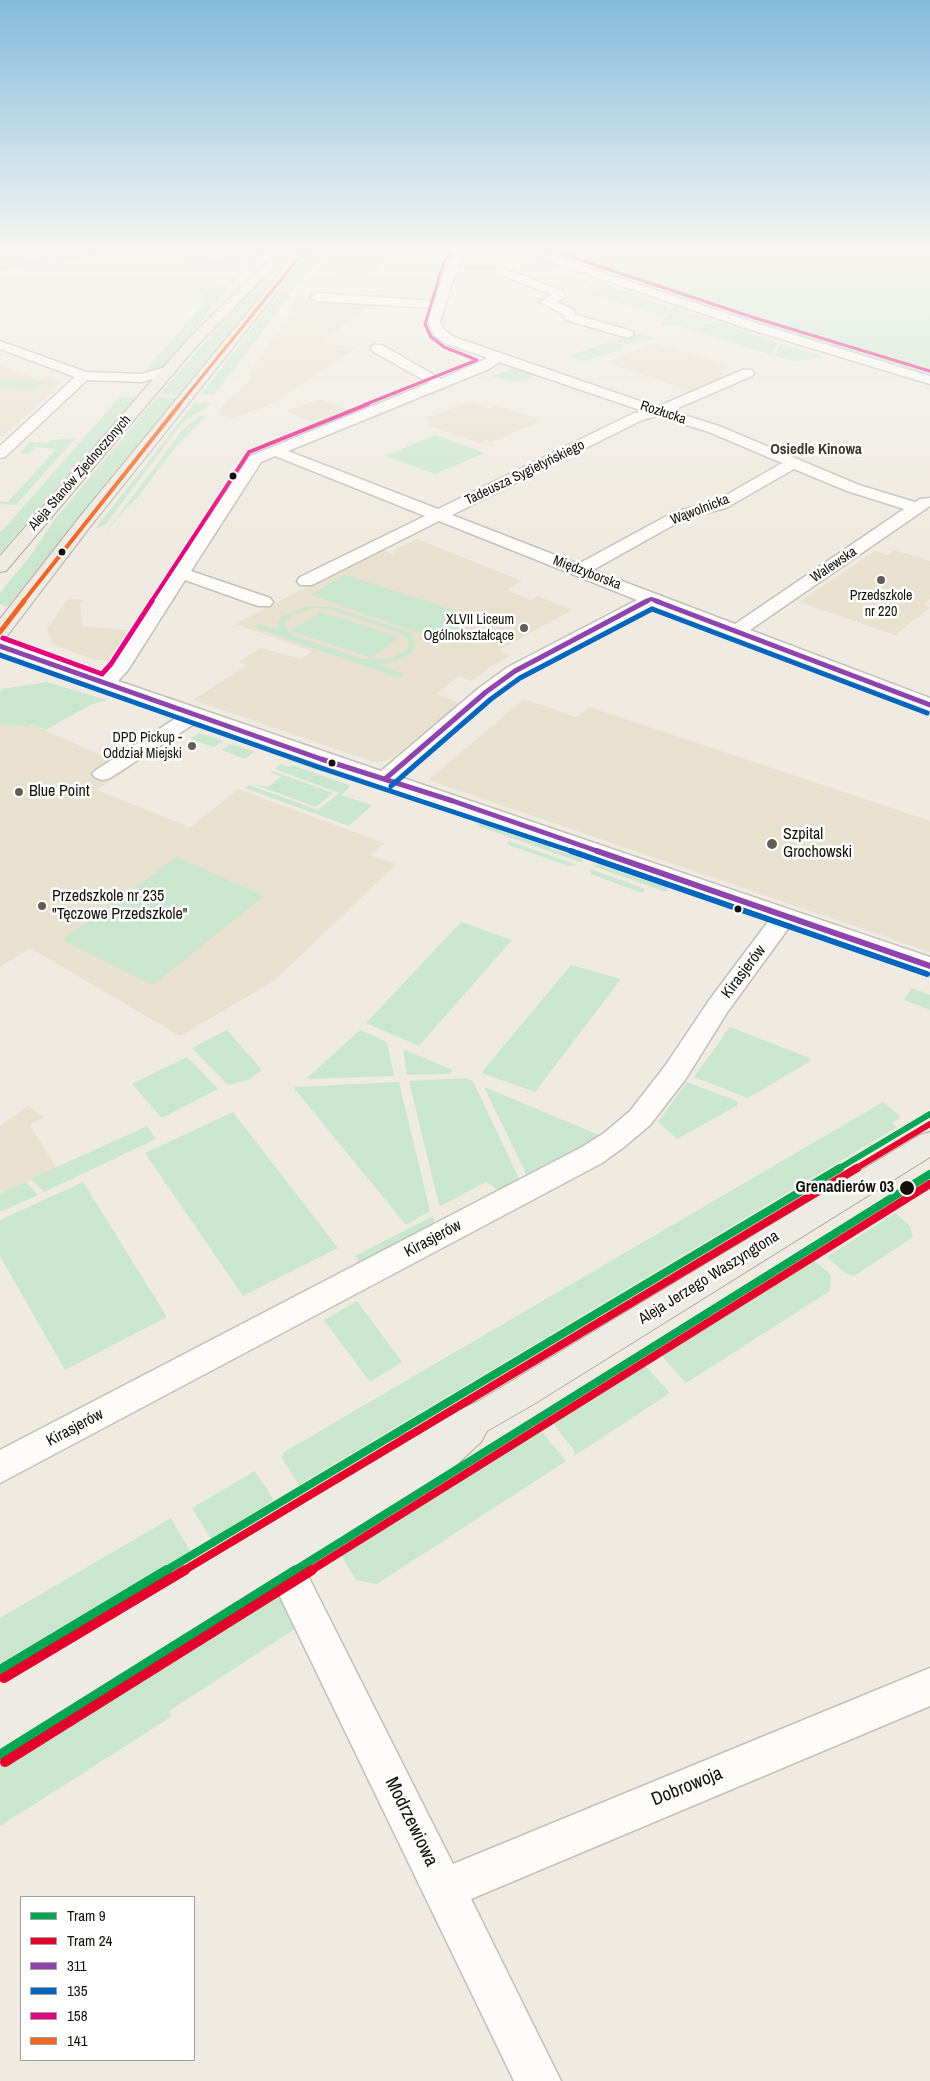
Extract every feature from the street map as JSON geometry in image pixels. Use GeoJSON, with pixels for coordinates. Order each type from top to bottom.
{"type":"FeatureCollection","features":[{"type":"Feature","properties":{"kind":"main road","name":"Aleja Stanów Zjednoczonych"},"geometry":{"type":"LineString","coordinates":[[0,567],[188,347]]}},
{"type":"Feature","properties":{"kind":"main road","name":"Aleja Stanów Zjednoczonych"},"geometry":{"type":"LineString","coordinates":[[0,632],[84,523],[226,347]]}},
{"type":"Feature","properties":{"kind":"main road","name":"Aleja Jerzego Waszyngtona"},"geometry":{"type":"LineString","coordinates":[[0,1695],[389,1459],[489,1413],[930,1143]]}},
{"type":"Feature","properties":{"kind":"main road","name":"Aleja Jerzego Waszyngtona"},"geometry":{"type":"LineString","coordinates":[[0,1738],[407,1487],[489,1413]]}},
{"type":"Feature","properties":{"kind":"street"},"geometry":{"type":"LineString","coordinates":[[6,347],[84,376],[139,382],[147,386],[151,392]]}},
{"type":"Feature","properties":{"kind":"street","name":"Rozłucka"},"geometry":{"type":"LineString","coordinates":[[468,347],[658,412],[714,429],[854,488],[923,503]]}},
{"type":"Feature","properties":{"kind":"street"},"geometry":{"type":"LineString","coordinates":[[822,347],[930,380]]}},
{"type":"Feature","properties":{"kind":"street"},"geometry":{"type":"LineString","coordinates":[[377,348],[440,384]]}},
{"type":"Feature","properties":{"kind":"street"},"geometry":{"type":"LineString","coordinates":[[104,684],[118,670],[255,459],[273,450],[484,366],[493,360],[492,356]]}},
{"type":"Feature","properties":{"kind":"street"},"geometry":{"type":"LineString","coordinates":[[119,379],[142,378],[169,370]]}},
{"type":"Feature","properties":{"kind":"street","name":"Tadeusza Sygietyńskiego"},"geometry":{"type":"LineString","coordinates":[[306,581],[637,417],[658,412],[747,373]]}},
{"type":"Feature","properties":{"kind":"street"},"geometry":{"type":"LineString","coordinates":[[0,454],[7,440],[84,376]]}},
{"type":"Feature","properties":{"kind":"street","name":"Międzyborska"},"geometry":{"type":"LineString","coordinates":[[273,450],[651,599],[930,705]]}},
{"type":"Feature","properties":{"kind":"street","name":"Wąwolnicka"},"geometry":{"type":"LineString","coordinates":[[580,570],[680,515],[720,505],[793,463]]}},
{"type":"Feature","properties":{"kind":"street","name":"Walewska"},"geometry":{"type":"LineString","coordinates":[[737,631],[923,503]]}},
{"type":"Feature","properties":{"kind":"street"},"geometry":{"type":"LineString","coordinates":[[180,573],[264,602]]}},
{"type":"Feature","properties":{"kind":"street"},"geometry":{"type":"LineString","coordinates":[[386,780],[486,692],[515,671],[651,599]]}},
{"type":"Feature","properties":{"kind":"street"},"geometry":{"type":"LineString","coordinates":[[0,646],[194,715],[930,966]]}},
{"type":"Feature","properties":{"kind":"street"},"geometry":{"type":"LineString","coordinates":[[103,774],[194,715]]}},
{"type":"Feature","properties":{"kind":"street","name":"Kirasjerów"},"geometry":{"type":"LineString","coordinates":[[0,1467],[592,1155],[640,1118],[675,1073],[718,1005],[785,916]]}},
{"type":"Feature","properties":{"kind":"street","name":"Modrzewiowa"},"geometry":{"type":"LineString","coordinates":[[283,1564],[538,2081]]}},
{"type":"Feature","properties":{"kind":"street","name":"Dobrowoja"},"geometry":{"type":"LineString","coordinates":[[444,1889],[930,1687]]}},
{"type":"Feature","properties":{"kind":"shaded area"},"geometry":{"type":"Polygon","coordinates":[[[267,347],[357,348],[274,403],[231,419],[218,413],[229,398],[240,392],[252,376],[248,374],[267,347]]]}},
{"type":"Feature","properties":{"kind":"shaded area"},"geometry":{"type":"Polygon","coordinates":[[[644,347],[668,347],[729,365],[730,367],[721,371],[723,377],[689,391],[606,362],[644,347]]]}},
{"type":"Feature","properties":{"kind":"shaded area"},"geometry":{"type":"Polygon","coordinates":[[[0,365],[39,380],[50,377],[62,382],[4,436],[0,436],[0,365]]]}},
{"type":"Feature","properties":{"kind":"shaded area"},"geometry":{"type":"Polygon","coordinates":[[[319,399],[352,411],[318,424],[286,411],[319,399]]]}},
{"type":"Feature","properties":{"kind":"shaded area"},"geometry":{"type":"Polygon","coordinates":[[[468,402],[490,408],[495,406],[542,420],[491,442],[486,440],[479,443],[427,425],[432,422],[425,419],[468,402]]]}},
{"type":"Feature","properties":{"kind":"shaded area"},"geometry":{"type":"Polygon","coordinates":[[[417,539],[522,581],[507,590],[531,600],[538,596],[572,610],[499,650],[510,656],[490,667],[472,681],[459,676],[436,694],[461,703],[391,759],[385,761],[374,762],[193,700],[247,665],[239,662],[260,648],[301,659],[312,651],[235,624],[381,548],[392,554],[395,552],[392,551],[417,539]]]}},
{"type":"Feature","properties":{"kind":"shaded area","name":"Przedszkole nr 220"},"geometry":{"type":"Polygon","coordinates":[[[894,550],[930,561],[930,599],[925,604],[930,608],[895,635],[799,602],[875,551],[888,555],[894,550]]]}},
{"type":"Feature","properties":{"kind":"shaded area"},"geometry":{"type":"Polygon","coordinates":[[[68,599],[83,600],[80,603],[82,626],[128,630],[108,660],[95,660],[52,644],[47,629],[68,599]]]}},
{"type":"Feature","properties":{"kind":"shaded area","name":"Szpital Grochowski"},"geometry":{"type":"Polygon","coordinates":[[[524,699],[576,717],[590,707],[930,821],[930,952],[428,780],[524,699]]]}},
{"type":"Feature","properties":{"kind":"shaded area"},"geometry":{"type":"Polygon","coordinates":[[[0,724],[28,727],[31,724],[130,768],[97,790],[187,826],[184,829],[192,826],[238,789],[384,843],[370,855],[396,864],[274,981],[180,1036],[30,948],[0,967],[0,724]]]}},
{"type":"Feature","properties":{"kind":"shaded area"},"geometry":{"type":"Polygon","coordinates":[[[28,1106],[44,1117],[30,1125],[57,1169],[0,1194],[0,1126],[28,1106]]]}},
{"type":"Feature","properties":{"kind":"green space"},"geometry":{"type":"Polygon","coordinates":[[[165,347],[180,347],[161,369],[139,377],[165,347]]]}},
{"type":"Feature","properties":{"kind":"green space"},"geometry":{"type":"Polygon","coordinates":[[[201,347],[217,347],[178,395],[160,394],[201,347]]]}},
{"type":"Feature","properties":{"kind":"green space"},"geometry":{"type":"Polygon","coordinates":[[[238,347],[251,347],[214,395],[201,394],[238,347]]]}},
{"type":"Feature","properties":{"kind":"green space"},"geometry":{"type":"Polygon","coordinates":[[[594,347],[620,347],[625,349],[584,361],[569,356],[594,347]]]}},
{"type":"Feature","properties":{"kind":"green space"},"geometry":{"type":"Polygon","coordinates":[[[746,347],[776,347],[772,355],[746,347]]]}},
{"type":"Feature","properties":{"kind":"green space"},"geometry":{"type":"Polygon","coordinates":[[[778,347],[792,347],[824,357],[795,361],[774,356],[778,347]]]}},
{"type":"Feature","properties":{"kind":"green space"},"geometry":{"type":"Polygon","coordinates":[[[835,347],[930,347],[930,374],[835,347]]]}},
{"type":"Feature","properties":{"kind":"green space"},"geometry":{"type":"Polygon","coordinates":[[[516,368],[533,374],[534,377],[517,383],[491,376],[516,368]]]}},
{"type":"Feature","properties":{"kind":"green space"},"geometry":{"type":"Polygon","coordinates":[[[1,379],[44,382],[34,391],[0,388],[1,379]]]}},
{"type":"Feature","properties":{"kind":"green space"},"geometry":{"type":"Polygon","coordinates":[[[120,397],[135,398],[0,553],[0,533],[120,397]]]}},
{"type":"Feature","properties":{"kind":"green space"},"geometry":{"type":"Polygon","coordinates":[[[157,397],[176,398],[7,607],[0,604],[0,593],[31,555],[55,519],[157,397]]]}},
{"type":"Feature","properties":{"kind":"green space"},"geometry":{"type":"Polygon","coordinates":[[[195,402],[211,404],[183,422],[106,524],[95,529],[195,402]]]}},
{"type":"Feature","properties":{"kind":"green space"},"geometry":{"type":"Polygon","coordinates":[[[201,415],[207,416],[177,445],[137,498],[125,509],[103,536],[184,428],[201,415]]]}},
{"type":"Feature","properties":{"kind":"green space"},"geometry":{"type":"Polygon","coordinates":[[[435,435],[485,453],[435,474],[385,456],[435,435]]]}},
{"type":"Feature","properties":{"kind":"green space"},"geometry":{"type":"Polygon","coordinates":[[[76,438],[16,505],[0,504],[0,501],[8,502],[56,449],[35,447],[29,454],[20,453],[30,442],[47,443],[51,440],[76,438]]]}},
{"type":"Feature","properties":{"kind":"green space"},"geometry":{"type":"Polygon","coordinates":[[[345,575],[474,617],[441,640],[310,595],[345,575]]]}},
{"type":"Feature","properties":{"kind":"green space"},"geometry":{"type":"Polygon","coordinates":[[[307,606],[332,607],[405,630],[411,634],[416,644],[410,654],[396,661],[377,664],[405,674],[399,678],[253,627],[259,624],[278,630],[279,620],[283,616],[307,606]],[[315,608],[291,615],[284,624],[285,628],[291,635],[363,659],[390,659],[408,649],[409,640],[401,633],[330,609],[315,608]]]}},
{"type":"Feature","properties":{"kind":"green space"},"geometry":{"type":"Polygon","coordinates":[[[321,612],[399,637],[371,658],[291,631],[321,612]]]}},
{"type":"Feature","properties":{"kind":"green space"},"geometry":{"type":"Polygon","coordinates":[[[47,682],[107,700],[90,705],[46,730],[31,724],[28,727],[0,724],[0,692],[2,689],[47,682]]]}},
{"type":"Feature","properties":{"kind":"green space"},"geometry":{"type":"Polygon","coordinates":[[[188,725],[199,725],[274,751],[276,754],[188,725]]]}},
{"type":"Feature","properties":{"kind":"green space"},"geometry":{"type":"Polygon","coordinates":[[[199,733],[222,742],[214,747],[190,739],[199,733]]]}},
{"type":"Feature","properties":{"kind":"green space"},"geometry":{"type":"Polygon","coordinates":[[[230,744],[253,751],[253,753],[245,759],[222,750],[230,744]]]}},
{"type":"Feature","properties":{"kind":"green space"},"geometry":{"type":"Polygon","coordinates":[[[293,758],[384,789],[385,792],[287,760],[293,758]]]}},
{"type":"Feature","properties":{"kind":"green space"},"geometry":{"type":"Polygon","coordinates":[[[281,764],[289,767],[292,765],[351,786],[341,795],[372,805],[349,826],[245,788],[249,785],[318,810],[339,793],[275,769],[281,764]]]}},
{"type":"Feature","properties":{"kind":"green space"},"geometry":{"type":"Polygon","coordinates":[[[272,771],[333,793],[316,807],[253,784],[268,787],[281,777],[270,772],[272,771]]]}},
{"type":"Feature","properties":{"kind":"green space"},"geometry":{"type":"Polygon","coordinates":[[[483,824],[551,847],[551,849],[580,857],[583,861],[580,862],[475,825],[483,824]]]}},
{"type":"Feature","properties":{"kind":"green space"},"geometry":{"type":"Polygon","coordinates":[[[509,841],[577,865],[569,866],[508,845],[509,841]]]}},
{"type":"Feature","properties":{"kind":"green space"},"geometry":{"type":"Polygon","coordinates":[[[177,857],[264,896],[153,985],[63,940],[177,857]]]}},
{"type":"Feature","properties":{"kind":"green space"},"geometry":{"type":"Polygon","coordinates":[[[600,865],[668,888],[666,892],[593,866],[600,865]]]}},
{"type":"Feature","properties":{"kind":"green space"},"geometry":{"type":"Polygon","coordinates":[[[590,869],[645,890],[642,893],[591,874],[590,869]]]}},
{"type":"Feature","properties":{"kind":"green space"},"geometry":{"type":"Polygon","coordinates":[[[461,922],[512,940],[419,1046],[366,1023],[461,922]]]}},
{"type":"Feature","properties":{"kind":"green space"},"geometry":{"type":"Polygon","coordinates":[[[571,965],[621,979],[535,1092],[481,1073],[571,965]]]}},
{"type":"Feature","properties":{"kind":"green space"},"geometry":{"type":"Polygon","coordinates":[[[912,988],[930,995],[930,1010],[904,1000],[912,988]]]}},
{"type":"Feature","properties":{"kind":"green space"},"geometry":{"type":"Polygon","coordinates":[[[730,1027],[810,1058],[809,1062],[748,1098],[694,1077],[730,1027]]]}},
{"type":"Feature","properties":{"kind":"green space"},"geometry":{"type":"Polygon","coordinates":[[[227,1030],[262,1070],[248,1080],[228,1085],[192,1048],[227,1030]]]}},
{"type":"Feature","properties":{"kind":"green space"},"geometry":{"type":"Polygon","coordinates":[[[360,1030],[387,1042],[394,1076],[306,1079],[360,1030]]]}},
{"type":"Feature","properties":{"kind":"green space"},"geometry":{"type":"Polygon","coordinates":[[[403,1049],[453,1070],[449,1074],[407,1075],[403,1049]]]}},
{"type":"Feature","properties":{"kind":"green space"},"geometry":{"type":"Polygon","coordinates":[[[187,1057],[218,1089],[162,1118],[132,1084],[187,1057]]]}},
{"type":"Feature","properties":{"kind":"green space"},"geometry":{"type":"Polygon","coordinates":[[[465,1078],[473,1081],[522,1185],[505,1194],[486,1182],[441,1206],[439,1205],[409,1081],[465,1078]]]}},
{"type":"Feature","properties":{"kind":"green space"},"geometry":{"type":"Polygon","coordinates":[[[399,1082],[430,1211],[406,1225],[293,1087],[399,1082]]]}},
{"type":"Feature","properties":{"kind":"green space"},"geometry":{"type":"Polygon","coordinates":[[[687,1082],[737,1101],[738,1105],[677,1139],[658,1122],[687,1082]]]}},
{"type":"Feature","properties":{"kind":"green space"},"geometry":{"type":"Polygon","coordinates":[[[484,1087],[604,1137],[530,1182],[484,1087]]]}},
{"type":"Feature","properties":{"kind":"green space"},"geometry":{"type":"Polygon","coordinates":[[[883,1102],[901,1117],[892,1123],[897,1127],[299,1485],[282,1458],[284,1452],[883,1102]]]}},
{"type":"Feature","properties":{"kind":"green space"},"geometry":{"type":"Polygon","coordinates":[[[233,1112],[338,1248],[243,1296],[145,1153],[233,1112]]]}},
{"type":"Feature","properties":{"kind":"green space"},"geometry":{"type":"Polygon","coordinates":[[[147,1126],[156,1139],[44,1192],[31,1179],[147,1126]]]}},
{"type":"Feature","properties":{"kind":"green space"},"geometry":{"type":"Polygon","coordinates":[[[26,1182],[38,1195],[0,1212],[0,1194],[26,1182]]]}},
{"type":"Feature","properties":{"kind":"green space"},"geometry":{"type":"Polygon","coordinates":[[[83,1182],[167,1317],[65,1370],[0,1256],[0,1220],[83,1182]]]}},
{"type":"Feature","properties":{"kind":"green space"},"geometry":{"type":"Polygon","coordinates":[[[895,1213],[910,1226],[913,1237],[854,1276],[845,1273],[827,1257],[895,1213]]]}},
{"type":"Feature","properties":{"kind":"green space"},"geometry":{"type":"Polygon","coordinates":[[[433,1216],[436,1231],[365,1270],[355,1256],[433,1216]]]}},
{"type":"Feature","properties":{"kind":"green space"},"geometry":{"type":"Polygon","coordinates":[[[810,1257],[831,1275],[830,1291],[686,1383],[658,1352],[810,1257]]]}},
{"type":"Feature","properties":{"kind":"green space"},"geometry":{"type":"Polygon","coordinates":[[[357,1301],[402,1362],[370,1382],[324,1320],[357,1301]]]}},
{"type":"Feature","properties":{"kind":"green space"},"geometry":{"type":"Polygon","coordinates":[[[642,1362],[670,1393],[574,1456],[574,1450],[550,1420],[642,1362]]]}},
{"type":"Feature","properties":{"kind":"green space"},"geometry":{"type":"Polygon","coordinates":[[[538,1427],[566,1461],[377,1584],[356,1580],[340,1553],[360,1537],[538,1427]]]}},
{"type":"Feature","properties":{"kind":"green space"},"geometry":{"type":"Polygon","coordinates":[[[255,1471],[274,1500],[211,1539],[192,1508],[255,1471]]]}},
{"type":"Feature","properties":{"kind":"green space"},"geometry":{"type":"Polygon","coordinates":[[[171,1518],[190,1551],[0,1664],[0,1618],[171,1518]]]}},
{"type":"Feature","properties":{"kind":"green space"},"geometry":{"type":"Polygon","coordinates":[[[275,1589],[283,1596],[298,1627],[169,1711],[171,1717],[0,1826],[0,1764],[275,1589]]]}},
{"type":"Feature","properties":{"kind":"tram line","name":"9"},"geometry":{"type":"LineString","coordinates":[[0,1670],[930,1114]]}},
{"type":"Feature","properties":{"kind":"tram line","name":"24"},"geometry":{"type":"LineString","coordinates":[[4,1678],[930,1124]]}},
{"type":"Feature","properties":{"kind":"tram line","name":"9"},"geometry":{"type":"LineString","coordinates":[[0,1755],[930,1174]]}},
{"type":"Feature","properties":{"kind":"tram line","name":"24"},"geometry":{"type":"LineString","coordinates":[[5,1762],[930,1184]]}},
{"type":"Feature","properties":{"kind":"transit line","name":"141"},"geometry":{"type":"LineString","coordinates":[[0,632],[84,523],[226,347]]}},
{"type":"Feature","properties":{"kind":"transit line","name":"158"},"geometry":{"type":"LineString","coordinates":[[3,638],[102,674],[111,664],[249,452],[477,360],[444,347]]}},
{"type":"Feature","properties":{"kind":"transit line","name":"158"},"geometry":{"type":"LineString","coordinates":[[851,347],[930,371]]}},
{"type":"Feature","properties":{"kind":"transit line","name":"311"},"geometry":{"type":"LineString","coordinates":[[385,779],[486,692],[515,671],[651,599],[930,705]]}},
{"type":"Feature","properties":{"kind":"transit line","name":"135"},"geometry":{"type":"LineString","coordinates":[[391,786],[491,699],[520,678],[652,609],[927,713]]}},
{"type":"Feature","properties":{"kind":"transit line","name":"311"},"geometry":{"type":"LineString","coordinates":[[0,646],[321,759],[453,801],[930,966]]}},
{"type":"Feature","properties":{"kind":"transit line","name":"135"},"geometry":{"type":"LineString","coordinates":[[0,655],[318,767],[450,809],[927,974]]}},
{"type":"Feature","properties":{"kind":"place","name":"Przedszkole nr 220"},"geometry":{"type":"Point","coordinates":[881,580]}},
{"type":"Feature","properties":{"kind":"place","name":"XLVII Liceum Ogólnokształcące"},"geometry":{"type":"Point","coordinates":[524,628]}},
{"type":"Feature","properties":{"kind":"place","name":"DPD Pickup - Oddział Miejski"},"geometry":{"type":"Point","coordinates":[192,746]}},
{"type":"Feature","properties":{"kind":"place","name":"Blue Point"},"geometry":{"type":"Point","coordinates":[19,792]}},
{"type":"Feature","properties":{"kind":"place","name":"Szpital Grochowski"},"geometry":{"type":"Point","coordinates":[772,844]}},
{"type":"Feature","properties":{"kind":"place","name":"Przedszkole nr 235 \"Tęczowe Przedszkole\""},"geometry":{"type":"Point","coordinates":[42,906]}},
{"type":"Feature","properties":{"kind":"place","name":"Grenadierów 03"},"geometry":{"type":"Point","coordinates":[907,1188]}},
{"type":"Feature","properties":{"kind":"district","name":"Osiedle Kinowa"},"geometry":{"type":"Point","coordinates":[816,450]}}]}
